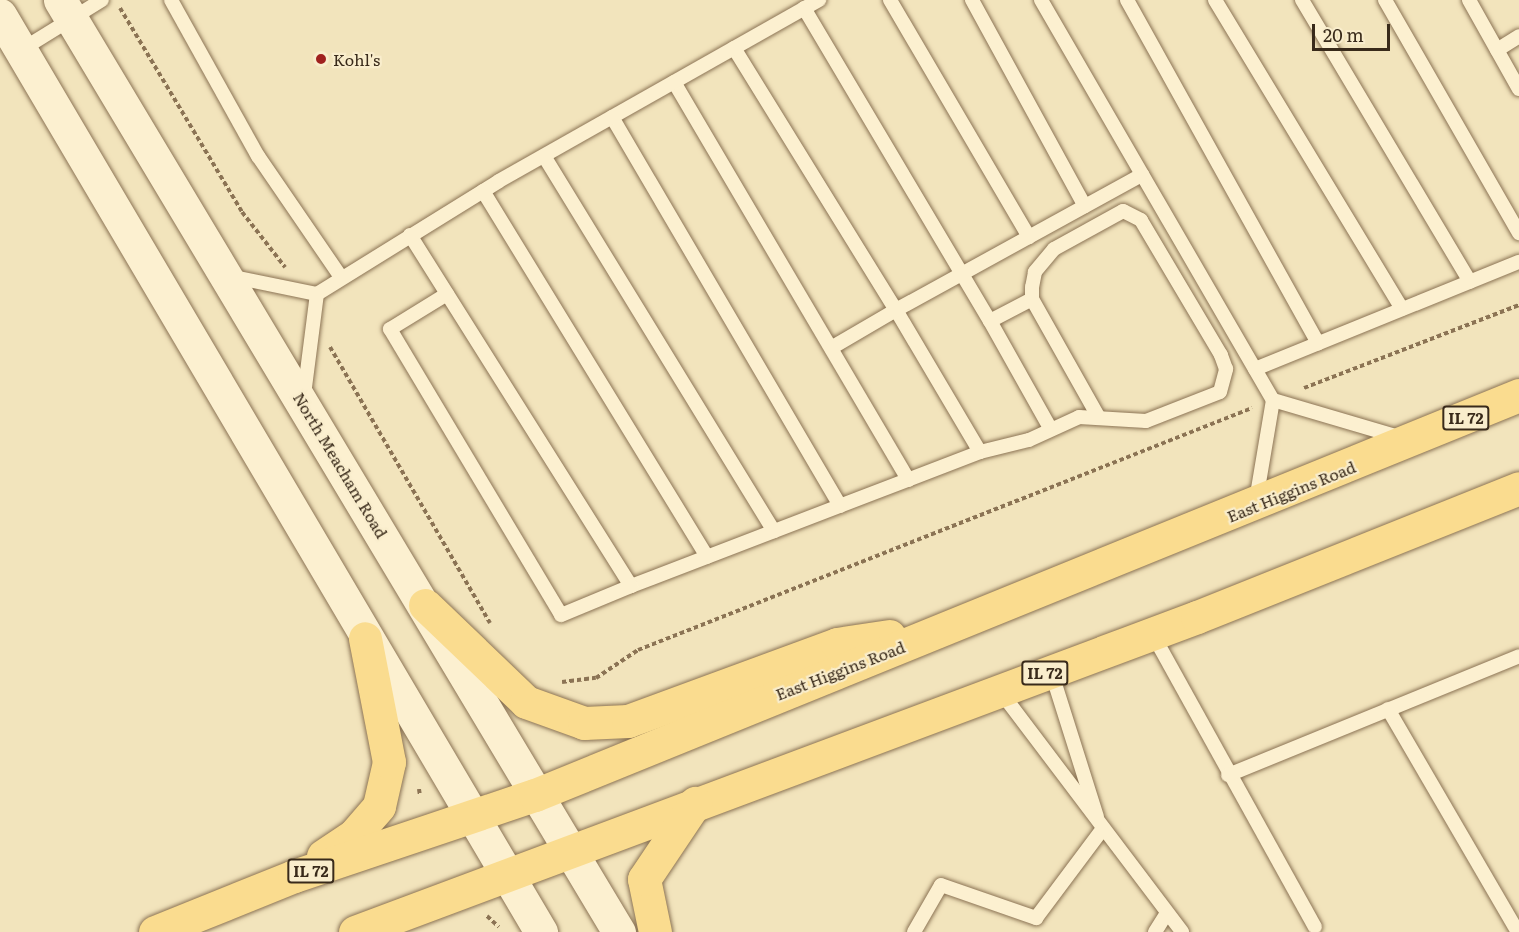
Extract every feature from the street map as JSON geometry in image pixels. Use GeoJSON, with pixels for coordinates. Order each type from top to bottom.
{"type":"FeatureCollection","features":[{"type":"Feature","properties":{"kind":"main road","name":"North Meacham Road"},"geometry":{"type":"LineString","coordinates":[[66,10],[224,275],[303,400],[535,795],[619,932]]}},
{"type":"Feature","properties":{"kind":"main road"},"geometry":{"type":"LineString","coordinates":[[0,15],[470,817],[541,932]]}},
{"type":"Feature","properties":{"kind":"main road","name":"East Higgins Road"},"geometry":{"type":"LineString","coordinates":[[155,932],[294,876],[535,795],[1256,506],[1519,395]]}},
{"type":"Feature","properties":{"kind":"main road","name":"IL 72"},"geometry":{"type":"LineString","coordinates":[[355,932],[568,850],[1152,633],[1519,488]]}},
{"type":"Feature","properties":{"kind":"main road"},"geometry":{"type":"LineString","coordinates":[[425,605],[526,702],[584,723],[628,721],[837,644],[959,624]]}},
{"type":"Feature","properties":{"kind":"main road"},"geometry":{"type":"LineString","coordinates":[[294,876],[354,835],[379,806],[389,762],[365,638]]}},
{"type":"Feature","properties":{"kind":"main road"},"geometry":{"type":"LineString","coordinates":[[655,932],[644,879],[695,803]]}},
{"type":"Feature","properties":{"kind":"lane"},"geometry":{"type":"LineString","coordinates":[[21,50],[66,10],[102,0]]}},
{"type":"Feature","properties":{"kind":"lane"},"geometry":{"type":"LineString","coordinates":[[171,0],[258,156],[341,277]]}},
{"type":"Feature","properties":{"kind":"lane"},"geometry":{"type":"LineString","coordinates":[[224,275],[317,294],[483,191],[819,0]]}},
{"type":"Feature","properties":{"kind":"lane"},"geometry":{"type":"LineString","coordinates":[[890,0],[1029,237]]}},
{"type":"Feature","properties":{"kind":"lane"},"geometry":{"type":"LineString","coordinates":[[972,0],[1085,206]]}},
{"type":"Feature","properties":{"kind":"lane"},"geometry":{"type":"LineString","coordinates":[[1041,0],[1273,400],[1256,506]]}},
{"type":"Feature","properties":{"kind":"lane"},"geometry":{"type":"LineString","coordinates":[[1127,0],[1318,343]]}},
{"type":"Feature","properties":{"kind":"lane"},"geometry":{"type":"LineString","coordinates":[[1215,0],[1402,309]]}},
{"type":"Feature","properties":{"kind":"lane"},"geometry":{"type":"LineString","coordinates":[[1302,0],[1470,282]]}},
{"type":"Feature","properties":{"kind":"lane"},"geometry":{"type":"LineString","coordinates":[[1385,0],[1519,232]]}},
{"type":"Feature","properties":{"kind":"lane"},"geometry":{"type":"LineString","coordinates":[[1469,0],[1519,89]]}},
{"type":"Feature","properties":{"kind":"lane"},"geometry":{"type":"LineString","coordinates":[[804,8],[990,321],[1050,428]]}},
{"type":"Feature","properties":{"kind":"lane"},"geometry":{"type":"LineString","coordinates":[[1497,50],[1519,36]]}},
{"type":"Feature","properties":{"kind":"lane"},"geometry":{"type":"LineString","coordinates":[[734,48],[896,310],[980,452]]}},
{"type":"Feature","properties":{"kind":"lane"},"geometry":{"type":"LineString","coordinates":[[674,82],[908,480]]}},
{"type":"Feature","properties":{"kind":"lane"},"geometry":{"type":"LineString","coordinates":[[612,117],[840,506]]}},
{"type":"Feature","properties":{"kind":"lane"},"geometry":{"type":"LineString","coordinates":[[544,156],[774,531]]}},
{"type":"Feature","properties":{"kind":"lane"},"geometry":{"type":"LineString","coordinates":[[831,348],[1142,175]]}},
{"type":"Feature","properties":{"kind":"lane"},"geometry":{"type":"LineString","coordinates":[[483,191],[707,557]]}},
{"type":"Feature","properties":{"kind":"lane"},"geometry":{"type":"LineString","coordinates":[[447,294],[390,329],[561,615],[980,452],[1029,440],[1050,428],[1098,416],[1146,421],[1212,398],[1226,381],[1221,356],[1141,220],[1124,211],[1090,224],[1043,259],[1035,272],[1032,299],[1098,416]]}},
{"type":"Feature","properties":{"kind":"lane"},"geometry":{"type":"LineString","coordinates":[[410,235],[631,586]]}},
{"type":"Feature","properties":{"kind":"lane"},"geometry":{"type":"LineString","coordinates":[[1255,369],[1519,262]]}},
{"type":"Feature","properties":{"kind":"lane"},"geometry":{"type":"LineString","coordinates":[[303,400],[317,294]]}},
{"type":"Feature","properties":{"kind":"lane"},"geometry":{"type":"LineString","coordinates":[[990,321],[1032,299]]}},
{"type":"Feature","properties":{"kind":"lane"},"geometry":{"type":"LineString","coordinates":[[1273,400],[1413,441]]}},
{"type":"Feature","properties":{"kind":"lane"},"geometry":{"type":"LineString","coordinates":[[1152,633],[1228,775],[1315,927]]}},
{"type":"Feature","properties":{"kind":"lane"},"geometry":{"type":"LineString","coordinates":[[1228,775],[1519,656]]}},
{"type":"Feature","properties":{"kind":"lane"},"geometry":{"type":"LineString","coordinates":[[1051,671],[1101,831]]}},
{"type":"Feature","properties":{"kind":"lane"},"geometry":{"type":"LineString","coordinates":[[999,689],[1101,831],[1182,932]]}},
{"type":"Feature","properties":{"kind":"lane"},"geometry":{"type":"LineString","coordinates":[[1388,709],[1518,932]]}},
{"type":"Feature","properties":{"kind":"lane"},"geometry":{"type":"LineString","coordinates":[[914,932],[941,885],[1036,918],[1101,831]]}},
{"type":"Feature","properties":{"kind":"lane"},"geometry":{"type":"LineString","coordinates":[[1155,932],[1167,913]]}},
{"type":"Feature","properties":{"kind":"path"},"geometry":{"type":"LineString","coordinates":[[1273,400],[1519,305]]}},
{"type":"Feature","properties":{"kind":"path"},"geometry":{"type":"LineString","coordinates":[[420,796],[419,789],[423,782]]}},
{"type":"Feature","properties":{"kind":"path"},"geometry":{"type":"LineString","coordinates":[[409,786],[419,789]]}},
{"type":"Feature","properties":{"kind":"path"},"geometry":{"type":"LineString","coordinates":[[487,916],[498,930],[504,921]]}},
{"type":"Feature","properties":{"kind":"place","name":"Kohl's"},"geometry":{"type":"Point","coordinates":[321,59]}}]}
